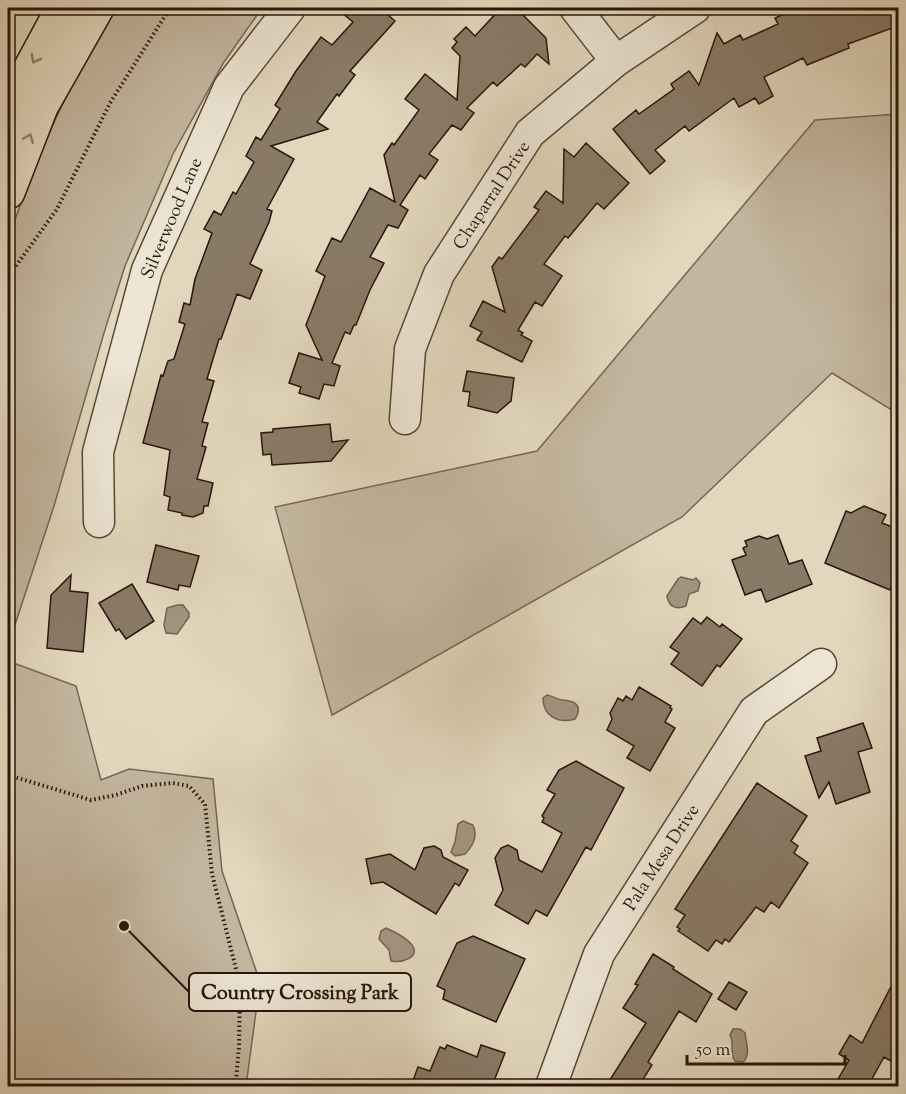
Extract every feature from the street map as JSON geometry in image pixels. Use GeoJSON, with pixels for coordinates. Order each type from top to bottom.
{"type":"FeatureCollection","features":[{"type":"Feature","properties":{"kind":"main road"},"geometry":{"type":"LineString","coordinates":[[8,118],[23,82],[63,8]]}},
{"type":"Feature","properties":{"kind":"main road"},"geometry":{"type":"LineString","coordinates":[[8,192],[41,107],[97,8]]}},
{"type":"Feature","properties":{"kind":"street","name":"Silverwood Lane"},"geometry":{"type":"LineString","coordinates":[[99,522],[98,452],[147,270],[229,87],[290,8]]}},
{"type":"Feature","properties":{"kind":"street"},"geometry":{"type":"LineString","coordinates":[[575,8],[616,60]]}},
{"type":"Feature","properties":{"kind":"street","name":"Chaparral Drive"},"geometry":{"type":"LineString","coordinates":[[405,418],[410,349],[439,274],[531,133],[616,60],[695,8]]}},
{"type":"Feature","properties":{"kind":"street","name":"Pala Mesa Drive"},"geometry":{"type":"LineString","coordinates":[[551,1086],[599,954],[636,895],[754,711],[821,664]]}},
{"type":"Feature","properties":{"kind":"path"},"geometry":{"type":"LineString","coordinates":[[8,277],[57,209],[110,103],[170,8]]}},
{"type":"Feature","properties":{"kind":"path"},"geometry":{"type":"LineString","coordinates":[[8,775],[91,800],[142,786],[173,783],[189,786],[205,804],[212,874],[240,985],[236,1080],[230,1086]]}},
{"type":"Feature","properties":{"kind":"shaded area"},"geometry":{"type":"Polygon","coordinates":[[[114,8],[262,8],[224,62],[173,154],[125,266],[54,506],[8,646],[8,240],[30,180],[68,92],[114,8]]]}},
{"type":"Feature","properties":{"kind":"shaded area"},"geometry":{"type":"Polygon","coordinates":[[[898,114],[898,414],[832,373],[682,517],[332,715],[275,507],[537,451],[815,120],[898,114]]]}},
{"type":"Feature","properties":{"kind":"shaded area"},"geometry":{"type":"Polygon","coordinates":[[[681,577],[693,580],[696,578],[700,583],[698,591],[689,594],[686,606],[679,608],[669,603],[667,596],[681,577]]]}},
{"type":"Feature","properties":{"kind":"shaded area"},"geometry":{"type":"Polygon","coordinates":[[[183,605],[189,617],[177,634],[166,633],[164,625],[167,608],[183,605]]]}},
{"type":"Feature","properties":{"kind":"shaded area"},"geometry":{"type":"Polygon","coordinates":[[[8,661],[76,686],[101,780],[129,769],[213,779],[222,871],[260,982],[246,1086],[8,1086],[8,661]]]}},
{"type":"Feature","properties":{"kind":"shaded area"},"geometry":{"type":"Polygon","coordinates":[[[547,695],[575,703],[578,711],[575,719],[557,719],[549,714],[543,698],[547,695]]]}},
{"type":"Feature","properties":{"kind":"shaded area"},"geometry":{"type":"Polygon","coordinates":[[[463,821],[473,825],[475,837],[465,854],[455,856],[451,852],[458,824],[463,821]]]}},
{"type":"Feature","properties":{"kind":"shaded area"},"geometry":{"type":"Polygon","coordinates":[[[386,928],[410,942],[414,953],[409,959],[391,961],[389,950],[379,939],[381,931],[386,928]]]}},
{"type":"Feature","properties":{"kind":"shaded area"},"geometry":{"type":"Polygon","coordinates":[[[733,1029],[740,1029],[745,1033],[747,1052],[743,1062],[735,1061],[733,1058],[730,1035],[733,1029]]]}},
{"type":"Feature","properties":{"kind":"building"},"geometry":{"type":"Polygon","coordinates":[[[336,8],[380,8],[395,21],[350,71],[355,75],[339,96],[337,94],[317,122],[328,129],[271,146],[294,159],[267,209],[272,211],[269,222],[250,264],[262,270],[250,299],[237,294],[221,339],[219,339],[207,379],[214,381],[202,422],[208,423],[202,446],[206,447],[197,479],[213,483],[208,506],[204,506],[203,513],[193,517],[182,515],[182,513],[168,510],[170,497],[164,495],[170,450],[143,443],[161,375],[163,376],[168,361],[174,359],[185,324],[179,322],[184,303],[190,305],[195,279],[212,233],[204,229],[214,211],[221,215],[233,192],[236,194],[254,162],[246,156],[256,137],[261,140],[280,109],[275,105],[296,71],[321,37],[332,45],[353,22],[336,8]]]}},
{"type":"Feature","properties":{"kind":"building"},"geometry":{"type":"Polygon","coordinates":[[[501,8],[516,8],[546,38],[549,64],[537,54],[525,67],[521,64],[497,86],[493,82],[467,108],[474,113],[461,130],[452,125],[429,154],[438,160],[425,179],[420,175],[400,205],[408,210],[398,228],[388,225],[370,257],[384,263],[356,325],[350,334],[345,332],[332,363],[340,366],[334,386],[324,384],[319,399],[299,393],[301,387],[289,383],[299,353],[322,360],[306,325],[325,276],[316,271],[332,238],[341,242],[370,188],[395,202],[384,155],[419,110],[405,99],[425,74],[457,100],[460,56],[452,48],[457,42],[454,39],[466,27],[475,36],[501,8]]]}},
{"type":"Feature","properties":{"kind":"building"},"geometry":{"type":"Polygon","coordinates":[[[797,8],[898,8],[898,26],[848,44],[849,48],[807,65],[803,58],[764,77],[773,96],[759,104],[755,98],[739,107],[734,98],[689,131],[685,126],[655,150],[665,161],[650,174],[613,129],[636,110],[639,114],[674,89],[671,84],[689,71],[699,85],[717,33],[724,44],[740,35],[743,40],[778,24],[775,18],[797,8]]]}},
{"type":"Feature","properties":{"kind":"building"},"geometry":{"type":"Polygon","coordinates":[[[586,143],[629,183],[604,209],[597,203],[568,238],[565,236],[544,264],[562,276],[542,306],[535,302],[518,330],[523,333],[521,335],[532,341],[522,362],[477,340],[482,332],[470,326],[483,301],[505,312],[492,267],[499,257],[502,259],[539,210],[534,207],[546,191],[563,203],[564,149],[574,157],[586,143]]]}},
{"type":"Feature","properties":{"kind":"building"},"geometry":{"type":"Polygon","coordinates":[[[467,371],[514,378],[511,401],[497,413],[468,406],[470,392],[463,391],[467,371]]]}},
{"type":"Feature","properties":{"kind":"building"},"geometry":{"type":"Polygon","coordinates":[[[330,424],[332,442],[348,440],[331,461],[272,465],[271,454],[263,455],[261,433],[273,432],[273,429],[330,424]]]}},
{"type":"Feature","properties":{"kind":"building"},"geometry":{"type":"Polygon","coordinates":[[[864,506],[886,515],[882,523],[898,529],[898,568],[890,590],[825,563],[846,511],[851,513],[864,506]]]}},
{"type":"Feature","properties":{"kind":"building"},"geometry":{"type":"Polygon","coordinates":[[[778,535],[789,564],[802,560],[812,584],[766,602],[761,589],[745,595],[732,560],[746,555],[743,548],[747,546],[745,541],[759,536],[767,539],[778,535]]]}},
{"type":"Feature","properties":{"kind":"building"},"geometry":{"type":"Polygon","coordinates":[[[156,545],[199,556],[190,587],[179,585],[178,590],[147,582],[156,545]]]}},
{"type":"Feature","properties":{"kind":"building"},"geometry":{"type":"Polygon","coordinates":[[[71,575],[70,591],[88,593],[83,652],[47,648],[51,595],[71,575]]]}},
{"type":"Feature","properties":{"kind":"building"},"geometry":{"type":"Polygon","coordinates":[[[132,584],[154,621],[126,639],[119,629],[116,631],[99,603],[132,584]]]}},
{"type":"Feature","properties":{"kind":"building"},"geometry":{"type":"Polygon","coordinates":[[[707,617],[720,627],[722,624],[742,639],[720,667],[717,665],[702,686],[671,664],[679,653],[670,647],[693,618],[701,624],[707,617]]]}},
{"type":"Feature","properties":{"kind":"building"},"geometry":{"type":"Polygon","coordinates":[[[639,687],[671,706],[672,709],[665,722],[675,728],[650,771],[627,758],[634,746],[607,730],[612,719],[610,713],[618,698],[623,701],[626,696],[632,700],[639,687]]]}},
{"type":"Feature","properties":{"kind":"building"},"geometry":{"type":"Polygon","coordinates":[[[863,723],[872,748],[858,752],[870,792],[836,804],[829,782],[819,798],[805,756],[821,751],[817,738],[863,723]]]}},
{"type":"Feature","properties":{"kind":"building"},"geometry":{"type":"Polygon","coordinates":[[[576,761],[624,788],[591,850],[586,847],[547,916],[536,910],[528,924],[495,905],[503,890],[495,858],[501,848],[508,845],[517,850],[519,860],[542,872],[562,833],[542,822],[544,818],[542,816],[555,794],[547,790],[559,770],[576,761]]]}},
{"type":"Feature","properties":{"kind":"building"},"geometry":{"type":"Polygon","coordinates":[[[757,783],[807,816],[791,841],[798,846],[794,853],[808,863],[779,908],[771,902],[764,912],[756,907],[729,942],[725,939],[722,944],[716,940],[708,951],[678,931],[680,929],[677,927],[685,915],[675,909],[757,783]]]}},
{"type":"Feature","properties":{"kind":"building"},"geometry":{"type":"Polygon","coordinates":[[[434,846],[441,850],[443,857],[468,870],[459,886],[455,883],[436,914],[383,882],[371,884],[366,859],[390,854],[415,870],[424,848],[434,846]]]}},
{"type":"Feature","properties":{"kind":"building"},"geometry":{"type":"Polygon","coordinates":[[[473,936],[525,959],[496,1022],[443,999],[445,990],[437,986],[457,943],[473,936]]]}},
{"type":"Feature","properties":{"kind":"building"},"geometry":{"type":"Polygon","coordinates":[[[653,954],[712,994],[696,1022],[679,1011],[648,1062],[652,1065],[639,1086],[606,1086],[646,1023],[623,1008],[638,985],[635,984],[653,954]]]}},
{"type":"Feature","properties":{"kind":"building"},"geometry":{"type":"Polygon","coordinates":[[[898,973],[898,1065],[884,1057],[868,1086],[834,1086],[849,1060],[839,1054],[850,1035],[862,1043],[898,973]]]}},
{"type":"Feature","properties":{"kind":"building"},"geometry":{"type":"Polygon","coordinates":[[[729,982],[747,992],[736,1010],[718,999],[729,982]]]}},
{"type":"Feature","properties":{"kind":"building"},"geometry":{"type":"Polygon","coordinates":[[[447,1045],[477,1057],[481,1045],[505,1053],[492,1086],[411,1086],[418,1067],[430,1071],[440,1047],[445,1049],[447,1045]]]}},
{"type":"Feature","properties":{"kind":"place","name":"Country Crossing Park"},"geometry":{"type":"Point","coordinates":[124,926]}}]}
